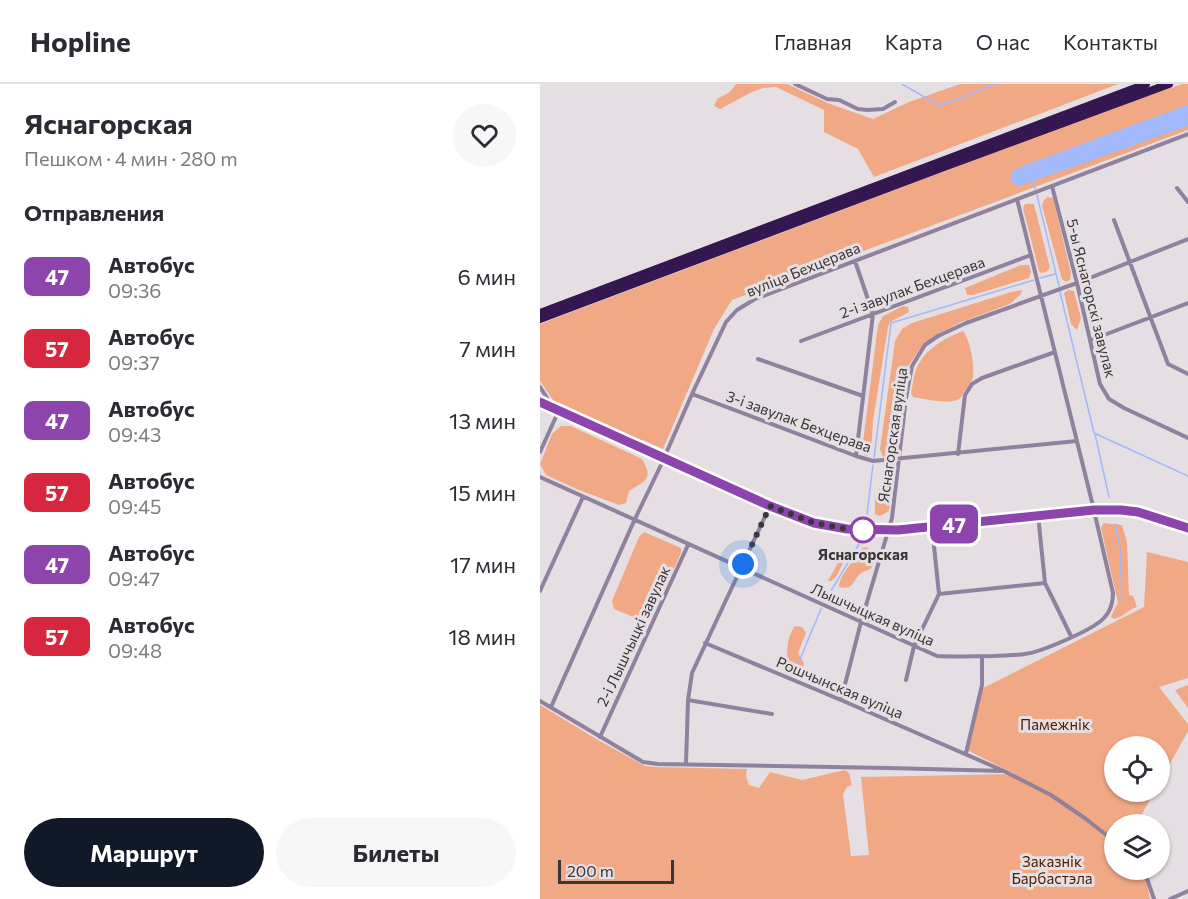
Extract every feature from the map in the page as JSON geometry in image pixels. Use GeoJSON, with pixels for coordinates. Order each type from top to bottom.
{"type":"FeatureCollection","features":[{"type":"Feature","properties":{"kind":"highway"},"geometry":{"type":"LineString","coordinates":[[540,313],[1146,84]]}},
{"type":"Feature","properties":{"kind":"highway"},"geometry":{"type":"LineString","coordinates":[[540,319],[1168,84]]}},
{"type":"Feature","properties":{"kind":"street"},"geometry":{"type":"LineString","coordinates":[[795,84],[827,99],[839,100],[858,109],[883,108],[896,102]]}},
{"type":"Feature","properties":{"kind":"street","name":"вуліца Бехцерава"},"geometry":{"type":"LineString","coordinates":[[550,707],[692,394],[726,322],[737,310],[755,299],[1188,134]]}},
{"type":"Feature","properties":{"kind":"street","name":"5-ы Яснагорскі завулак"},"geometry":{"type":"LineString","coordinates":[[1052,186],[1100,384],[1109,399],[1188,438]]}},
{"type":"Feature","properties":{"kind":"street"},"geometry":{"type":"LineString","coordinates":[[1177,188],[1188,202]]}},
{"type":"Feature","properties":{"kind":"street","name":"Лышчыцкая вуліца"},"geometry":{"type":"LineString","coordinates":[[540,477],[938,656],[1023,655],[1038,652],[1092,627],[1102,620],[1113,602],[1110,580],[1017,199]]}},
{"type":"Feature","properties":{"kind":"street"},"geometry":{"type":"LineString","coordinates":[[1114,220],[1168,364],[1188,374]]}},
{"type":"Feature","properties":{"kind":"street","name":"Яснагорская вуліца"},"geometry":{"type":"LineString","coordinates":[[841,700],[892,518],[912,366],[925,345],[966,323],[1077,283],[1188,239]]}},
{"type":"Feature","properties":{"kind":"street","name":"2-і завулак Бехцерава"},"geometry":{"type":"LineString","coordinates":[[801,341],[1031,255]]}},
{"type":"Feature","properties":{"kind":"street"},"geometry":{"type":"LineString","coordinates":[[855,261],[873,314],[856,456]]}},
{"type":"Feature","properties":{"kind":"street"},"geometry":{"type":"LineString","coordinates":[[1090,340],[1188,303]]}},
{"type":"Feature","properties":{"kind":"street"},"geometry":{"type":"LineString","coordinates":[[958,454],[965,395],[972,384],[982,378],[1055,352]]}},
{"type":"Feature","properties":{"kind":"street"},"geometry":{"type":"LineString","coordinates":[[758,359],[863,396]]}},
{"type":"Feature","properties":{"kind":"street"},"geometry":{"type":"LineString","coordinates":[[540,387],[553,407]]}},
{"type":"Feature","properties":{"kind":"street","name":"3-і завулак Бехцерава"},"geometry":{"type":"LineString","coordinates":[[692,394],[873,461],[1077,441]]}},
{"type":"Feature","properties":{"kind":"street"},"geometry":{"type":"LineString","coordinates":[[540,402],[770,506],[814,523],[847,529],[889,530],[1094,510],[1121,510],[1138,512],[1188,528]]}},
{"type":"Feature","properties":{"kind":"street"},"geometry":{"type":"LineString","coordinates":[[540,452],[559,410]]}},
{"type":"Feature","properties":{"kind":"street"},"geometry":{"type":"LineString","coordinates":[[540,591],[583,496]]}},
{"type":"Feature","properties":{"kind":"street"},"geometry":{"type":"LineString","coordinates":[[686,764],[688,700],[692,673],[770,506]]}},
{"type":"Feature","properties":{"kind":"street"},"geometry":{"type":"LineString","coordinates":[[1038,515],[1045,583],[1071,636]]}},
{"type":"Feature","properties":{"kind":"street"},"geometry":{"type":"LineString","coordinates":[[906,680],[914,646],[939,594],[932,527]]}},
{"type":"Feature","properties":{"kind":"street","name":"2-і Лышчыцкі завулак"},"geometry":{"type":"LineString","coordinates":[[600,737],[688,545]]}},
{"type":"Feature","properties":{"kind":"street"},"geometry":{"type":"LineString","coordinates":[[939,594],[1045,583]]}},
{"type":"Feature","properties":{"kind":"street","name":"Рошчынская вуліца"},"geometry":{"type":"LineString","coordinates":[[705,643],[1004,771],[1051,795],[1104,833]]}},
{"type":"Feature","properties":{"kind":"street"},"geometry":{"type":"LineString","coordinates":[[966,753],[982,685],[982,656]]}},
{"type":"Feature","properties":{"kind":"street"},"geometry":{"type":"LineString","coordinates":[[688,700],[772,714]]}},
{"type":"Feature","properties":{"kind":"street"},"geometry":{"type":"LineString","coordinates":[[540,701],[643,762],[1004,771]]}},
{"type":"Feature","properties":{"kind":"street"},"geometry":{"type":"LineString","coordinates":[[1147,880],[1154,899]]}},
{"type":"Feature","properties":{"kind":"street"},"geometry":{"type":"LineString","coordinates":[[1170,899],[1188,891]]}},
{"type":"Feature","properties":{"kind":"green space"},"geometry":{"type":"Polygon","coordinates":[[[736,84],[787,84],[830,104],[873,119],[909,102],[960,84],[1118,84],[874,177],[858,149],[824,132],[824,110],[776,87],[763,88],[750,93],[720,109],[714,106],[717,99],[730,92],[736,84]]]}},
{"type":"Feature","properties":{"kind":"green space"},"geometry":{"type":"Polygon","coordinates":[[[1188,84],[1188,130],[732,300],[714,329],[663,449],[557,406],[540,381],[540,324],[1144,96],[1188,84]]]}},
{"type":"Feature","properties":{"kind":"green space"},"geometry":{"type":"Polygon","coordinates":[[[1048,197],[1053,198],[1071,273],[1070,280],[1066,282],[1062,279],[1042,206],[1048,197]]]}},
{"type":"Feature","properties":{"kind":"green space"},"geometry":{"type":"Polygon","coordinates":[[[1025,204],[1034,204],[1050,268],[1046,272],[1039,271],[1023,208],[1025,204]]]}},
{"type":"Feature","properties":{"kind":"green space"},"geometry":{"type":"Polygon","coordinates":[[[1021,265],[1029,265],[1031,272],[1029,278],[967,295],[965,288],[1021,265]]]}},
{"type":"Feature","properties":{"kind":"green space"},"geometry":{"type":"Polygon","coordinates":[[[1022,290],[1021,294],[1010,304],[961,322],[933,337],[921,348],[908,366],[895,453],[891,457],[883,457],[880,449],[895,341],[902,329],[912,323],[1022,290]]]}},
{"type":"Feature","properties":{"kind":"green space"},"geometry":{"type":"Polygon","coordinates":[[[1068,290],[1074,291],[1081,318],[1077,330],[1071,324],[1064,293],[1068,290]]]}},
{"type":"Feature","properties":{"kind":"green space"},"geometry":{"type":"Polygon","coordinates":[[[903,306],[908,307],[909,312],[890,322],[888,327],[873,421],[871,452],[869,456],[864,455],[862,450],[878,325],[883,316],[903,306]]]}},
{"type":"Feature","properties":{"kind":"green space"},"geometry":{"type":"Polygon","coordinates":[[[963,331],[970,347],[973,375],[961,397],[955,401],[943,402],[913,397],[911,393],[915,375],[922,359],[938,344],[963,331]]]}},
{"type":"Feature","properties":{"kind":"green space"},"geometry":{"type":"Polygon","coordinates":[[[561,426],[571,426],[642,459],[648,475],[644,481],[629,491],[626,503],[619,505],[546,475],[540,464],[552,434],[561,426]]]}},
{"type":"Feature","properties":{"kind":"green space"},"geometry":{"type":"Polygon","coordinates":[[[887,480],[892,490],[891,503],[889,511],[880,516],[875,514],[875,500],[883,481],[887,480]]]}},
{"type":"Feature","properties":{"kind":"green space"},"geometry":{"type":"Polygon","coordinates":[[[1104,523],[1122,525],[1127,542],[1129,595],[1133,596],[1137,607],[1114,619],[1111,617],[1118,603],[1101,528],[1104,523]]]}},
{"type":"Feature","properties":{"kind":"green space"},"geometry":{"type":"Polygon","coordinates":[[[644,532],[681,548],[681,553],[651,619],[643,621],[614,609],[612,601],[639,537],[644,532]]]}},
{"type":"Feature","properties":{"kind":"green space"},"geometry":{"type":"Polygon","coordinates":[[[866,547],[872,551],[872,567],[860,574],[850,587],[839,587],[845,571],[862,548],[866,547]]]}},
{"type":"Feature","properties":{"kind":"green space"},"geometry":{"type":"Polygon","coordinates":[[[845,550],[849,551],[836,577],[828,581],[845,550]]]}},
{"type":"Feature","properties":{"kind":"green space"},"geometry":{"type":"Polygon","coordinates":[[[1147,552],[1188,562],[1188,678],[1159,687],[1188,724],[1188,731],[1170,764],[1170,736],[1104,736],[1104,802],[1149,802],[1142,814],[1104,814],[1104,880],[1146,880],[1150,899],[540,899],[540,705],[645,766],[747,769],[746,776],[749,785],[759,788],[770,772],[802,780],[845,770],[849,773],[852,785],[847,787],[843,794],[851,856],[869,855],[861,777],[1015,774],[967,750],[983,688],[1144,607],[1147,552]]]}},
{"type":"Feature","properties":{"kind":"green space"},"geometry":{"type":"Polygon","coordinates":[[[795,626],[802,627],[806,633],[798,653],[804,663],[799,674],[792,670],[789,664],[787,650],[795,626]]]}},
{"type":"Feature","properties":{"kind":"green space"},"geometry":{"type":"Polygon","coordinates":[[[1188,685],[1188,708],[1175,690],[1188,685]]]}},
{"type":"Feature","properties":{"kind":"water"},"geometry":{"type":"Polygon","coordinates":[[[1188,106],[1188,126],[1019,186],[1011,181],[1012,172],[1015,169],[1188,106]]]}},
{"type":"Feature","properties":{"kind":"waterway"},"geometry":{"type":"LineString","coordinates":[[902,84],[940,106],[996,84]]}},
{"type":"Feature","properties":{"kind":"waterway"},"geometry":{"type":"LineString","coordinates":[[1034,181],[1035,189]]}},
{"type":"Feature","properties":{"kind":"waterway"},"geometry":{"type":"LineString","coordinates":[[1037,195],[1059,286]]}},
{"type":"Feature","properties":{"kind":"waterway"},"geometry":{"type":"LineString","coordinates":[[1040,278],[1055,274]]}},
{"type":"Feature","properties":{"kind":"waterway"},"geometry":{"type":"LineString","coordinates":[[874,458],[891,323],[1034,280]]}},
{"type":"Feature","properties":{"kind":"waterway"},"geometry":{"type":"LineString","coordinates":[[1060,292],[1094,433],[1188,476]]}},
{"type":"Feature","properties":{"kind":"waterway"},"geometry":{"type":"LineString","coordinates":[[1095,434],[1109,497]]}},
{"type":"Feature","properties":{"kind":"waterway"},"geometry":{"type":"LineString","coordinates":[[867,514],[873,465]]}},
{"type":"Feature","properties":{"kind":"waterway"},"geometry":{"type":"LineString","coordinates":[[1115,524],[1120,549],[1122,601]]}},
{"type":"Feature","properties":{"kind":"waterway"},"geometry":{"type":"LineString","coordinates":[[825,601],[859,544]]}},
{"type":"Feature","properties":{"kind":"waterway"},"geometry":{"type":"LineString","coordinates":[[795,671],[821,609]]}},
{"type":"Feature","properties":{"kind":"bus line","name":"47"},"geometry":{"type":"LineString","coordinates":[[540,402],[770,506],[814,523],[847,529],[898,530],[1038,515],[1121,510],[1138,512],[1188,528]]}},
{"type":"Feature","properties":{"kind":"place","name":"Яснагорская"},"geometry":{"type":"Point","coordinates":[863,530]}},
{"type":"Feature","properties":{"kind":"route"},"geometry":{"type":"LineString","coordinates":[[743,564],[770,506],[814,523],[863,530]]}},
{"type":"Feature","properties":{"kind":"park label","name":"Памежнік"},"geometry":{"type":"Point","coordinates":[1055,724]}},
{"type":"Feature","properties":{"kind":"park label","name":"Заказнік Барбастэла"},"geometry":{"type":"Point","coordinates":[1052,870]}}]}
